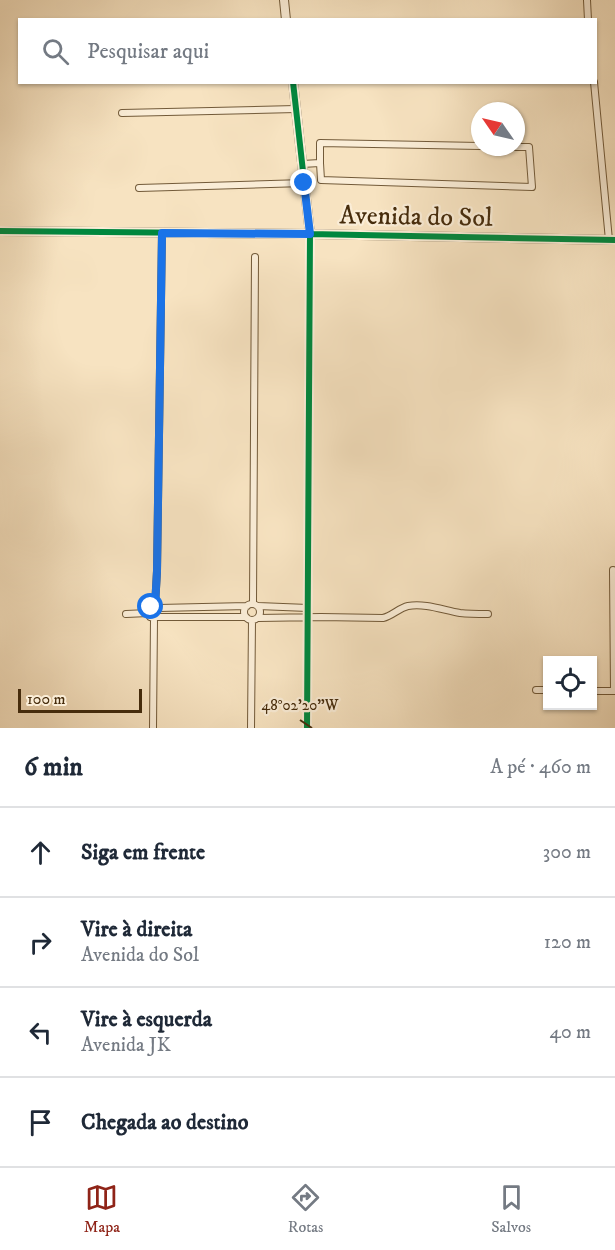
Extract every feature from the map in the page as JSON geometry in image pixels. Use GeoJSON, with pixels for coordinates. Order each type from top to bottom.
{"type":"FeatureCollection","features":[{"type":"Feature","properties":{"kind":"street"},"geometry":{"type":"LineString","coordinates":[[284,0],[286,18]]}},
{"type":"Feature","properties":{"kind":"street"},"geometry":{"type":"LineString","coordinates":[[586,0],[588,18]]}},
{"type":"Feature","properties":{"kind":"street"},"geometry":{"type":"LineString","coordinates":[[293,84],[310,234],[307,728]]}},
{"type":"Feature","properties":{"kind":"street"},"geometry":{"type":"LineString","coordinates":[[594,84],[612,240]]}},
{"type":"Feature","properties":{"kind":"street"},"geometry":{"type":"LineString","coordinates":[[122,113],[296,109]]}},
{"type":"Feature","properties":{"kind":"street"},"geometry":{"type":"LineString","coordinates":[[471,146],[320,143],[321,180],[532,188],[529,147],[525,147]]}},
{"type":"Feature","properties":{"kind":"street"},"geometry":{"type":"LineString","coordinates":[[302,164],[320,163]]}},
{"type":"Feature","properties":{"kind":"street"},"geometry":{"type":"LineString","coordinates":[[139,188],[304,183]]}},
{"type":"Feature","properties":{"kind":"street","name":"Avenida do Sol"},"geometry":{"type":"LineString","coordinates":[[0,231],[612,240]]}},
{"type":"Feature","properties":{"kind":"street"},"geometry":{"type":"LineString","coordinates":[[153,728],[156,618],[160,615],[157,607],[157,571],[162,233]]}},
{"type":"Feature","properties":{"kind":"street"},"geometry":{"type":"LineString","coordinates":[[252,618],[261,612],[253,605],[255,257]]}},
{"type":"Feature","properties":{"kind":"street"},"geometry":{"type":"LineString","coordinates":[[597,691],[615,691],[613,570]]}},
{"type":"Feature","properties":{"kind":"street"},"geometry":{"type":"LineString","coordinates":[[148,613],[151,607],[253,605],[308,608]]}},
{"type":"Feature","properties":{"kind":"street"},"geometry":{"type":"LineString","coordinates":[[252,618],[244,612],[253,605]]}},
{"type":"Feature","properties":{"kind":"street"},"geometry":{"type":"LineString","coordinates":[[148,613],[150,617],[156,618],[383,618],[411,606],[488,614]]}},
{"type":"Feature","properties":{"kind":"street"},"geometry":{"type":"LineString","coordinates":[[281,607],[281,617]]}},
{"type":"Feature","properties":{"kind":"street"},"geometry":{"type":"LineString","coordinates":[[126,614],[148,613]]}},
{"type":"Feature","properties":{"kind":"street"},"geometry":{"type":"LineString","coordinates":[[251,728],[252,618]]}},
{"type":"Feature","properties":{"kind":"street"},"geometry":{"type":"LineString","coordinates":[[536,690],[543,690]]}},
{"type":"Feature","properties":{"kind":"cycle path"},"geometry":{"type":"LineString","coordinates":[[293,84],[310,234],[307,728]]}},
{"type":"Feature","properties":{"kind":"cycle path"},"geometry":{"type":"LineString","coordinates":[[0,231],[615,240]]}},
{"type":"Feature","properties":{"kind":"route"},"geometry":{"type":"LineString","coordinates":[[151,607],[155,606],[157,571],[162,233],[310,234],[304,183]]}}]}
